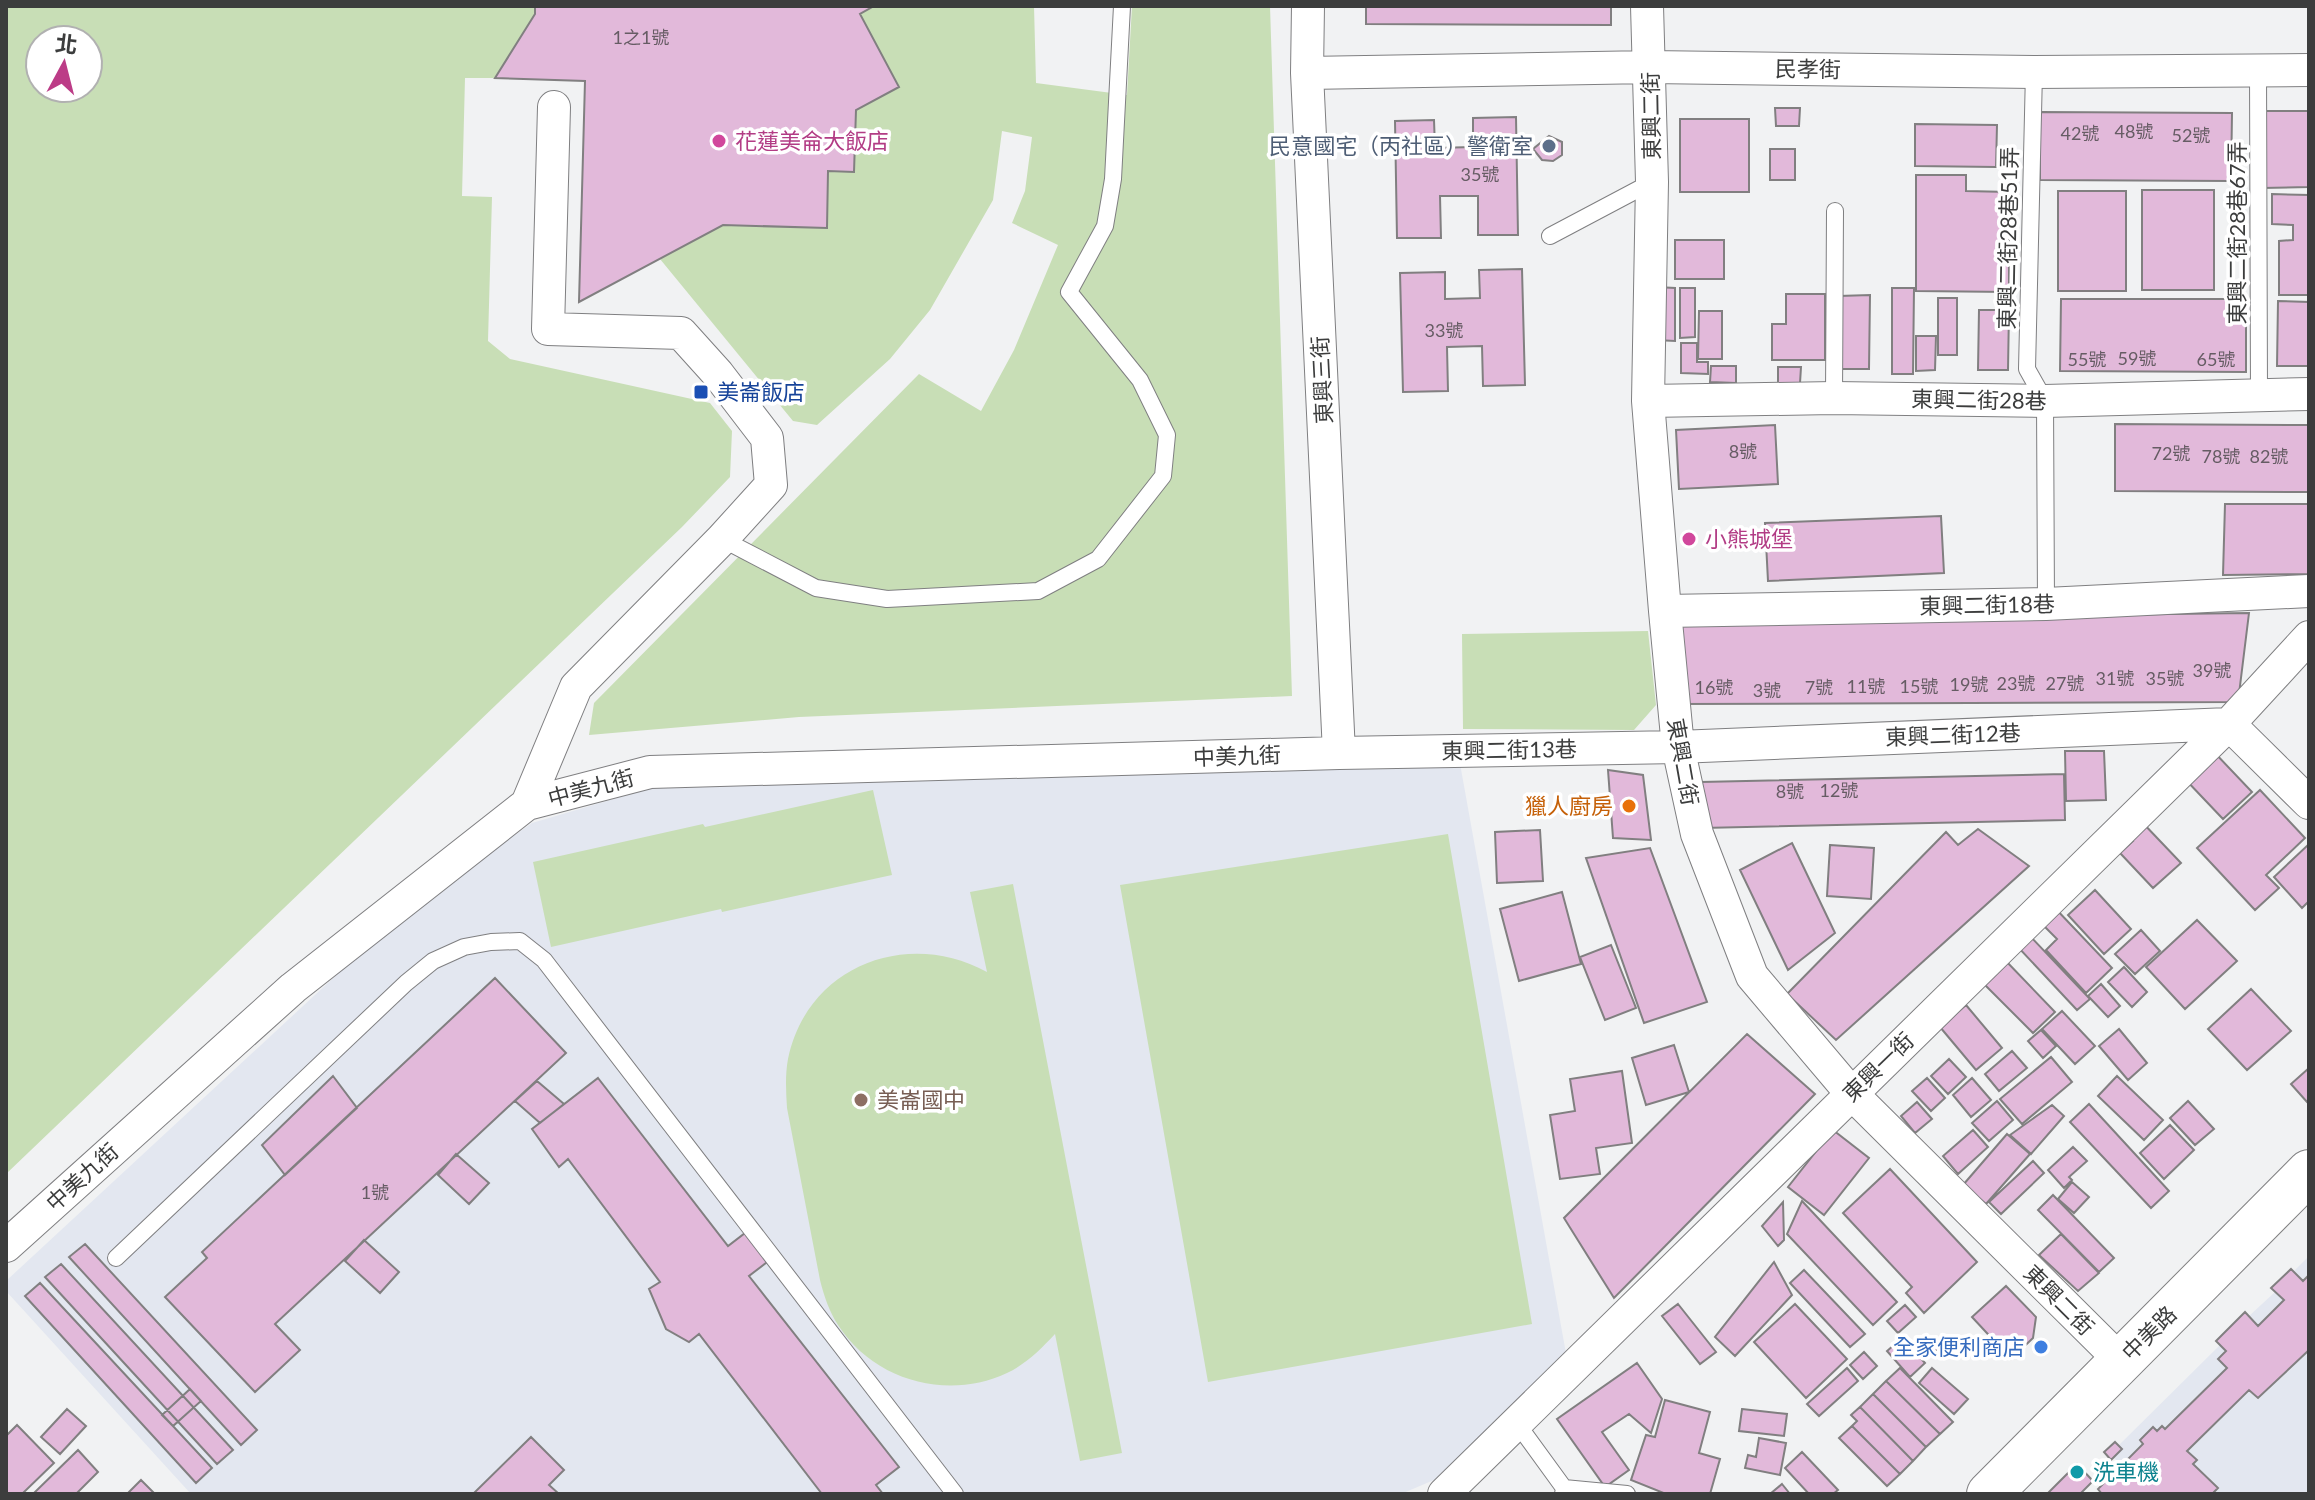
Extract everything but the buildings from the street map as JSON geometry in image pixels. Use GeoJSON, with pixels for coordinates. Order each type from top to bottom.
{"type":"FeatureCollection","features":[{"type":"Feature","properties":{"kind":"street","name":"東興三街"},"geometry":{"type":"LineString","coordinates":[[1308,6],[1307,73],[1339,753]]}},
{"type":"Feature","properties":{"kind":"street","name":"東興二街"},"geometry":{"type":"LineString","coordinates":[[1647,6],[1652,182],[1648,401],[1678,747],[1697,834],[1752,976],[1851,1093],[2121,1361]]}},
{"type":"Feature","properties":{"kind":"street","name":"民孝街"},"geometry":{"type":"LineString","coordinates":[[1307,73],[1650,67],[2034,72],[2309,70]]}},
{"type":"Feature","properties":{"kind":"street"},"geometry":{"type":"LineString","coordinates":[[527,804],[576,687],[771,485],[767,438],[718,374],[681,333],[548,329],[554,107]]}},
{"type":"Feature","properties":{"kind":"street","name":"東興二街28巷"},"geometry":{"type":"LineString","coordinates":[[1648,401],[1834,398],[2045,401],[2309,394]]}},
{"type":"Feature","properties":{"kind":"street","name":"東興二街18巷"},"geometry":{"type":"LineString","coordinates":[[1665,611],[2046,604],[2309,591]]}},
{"type":"Feature","properties":{"kind":"street","name":"東興一街"},"geometry":{"type":"LineString","coordinates":[[1444,1494],[2229,724],[2309,637]]}},
{"type":"Feature","properties":{"kind":"street"},"geometry":{"type":"LineString","coordinates":[[2229,724],[2309,803]]}},
{"type":"Feature","properties":{"kind":"street","name":"東興二街12巷"},"geometry":{"type":"LineString","coordinates":[[1678,747],[2229,724]]}},
{"type":"Feature","properties":{"kind":"street","name":"東興二街13巷"},"geometry":{"type":"LineString","coordinates":[[1339,753],[1678,747]]}},
{"type":"Feature","properties":{"kind":"street","name":"中美九街"},"geometry":{"type":"LineString","coordinates":[[6,1246],[293,988],[527,804],[650,772],[1339,753]]}},
{"type":"Feature","properties":{"kind":"street","name":"中美路"},"geometry":{"type":"LineString","coordinates":[[1989,1494],[2309,1172]]}},
{"type":"Feature","properties":{"kind":"lane"},"geometry":{"type":"LineString","coordinates":[[722,539],[816,588],[887,599],[1038,591],[1098,559],[1163,476],[1167,435],[1140,380],[1069,292],[1105,226],[1113,179],[1122,6]]}},
{"type":"Feature","properties":{"kind":"lane","name":"東興二街28巷67弄"},"geometry":{"type":"LineString","coordinates":[[2258,70],[2259,396]]}},
{"type":"Feature","properties":{"kind":"lane","name":"東興二街28巷51弄"},"geometry":{"type":"LineString","coordinates":[[2034,72],[2027,369],[2045,401]]}},
{"type":"Feature","properties":{"kind":"lane"},"geometry":{"type":"LineString","coordinates":[[1550,236],[1652,182]]}},
{"type":"Feature","properties":{"kind":"lane"},"geometry":{"type":"LineString","coordinates":[[1834,398],[1835,211]]}},
{"type":"Feature","properties":{"kind":"lane"},"geometry":{"type":"LineString","coordinates":[[2045,401],[2046,604]]}},
{"type":"Feature","properties":{"kind":"lane"},"geometry":{"type":"LineString","coordinates":[[116,1258],[406,983],[433,961],[464,947],[520,941],[544,960],[955,1494]]}},
{"type":"Feature","properties":{"kind":"lane"},"geometry":{"type":"LineString","coordinates":[[1516,1422],[1564,1491],[1627,1494]]}},
{"type":"Feature","properties":{"kind":"shaded area","name":"美崙國中"},"geometry":{"type":"Polygon","coordinates":[[[1459,758],[1567,1359],[1434,1480],[1401,1494],[191,1494],[6,1291],[6,1281],[397,919],[532,823],[675,781],[1459,758]]]}},
{"type":"Feature","properties":{"kind":"shaded area"},"geometry":{"type":"Polygon","coordinates":[[[2309,1256],[2309,1494],[2102,1494],[2098,1489],[2103,1484],[2098,1479],[2117,1461],[2114,1458],[2111,1460],[2104,1452],[2115,1442],[2119,1445],[2220,1345],[2216,1341],[2245,1312],[2249,1316],[2275,1292],[2291,1269],[2294,1271],[2309,1256]]]}},
{"type":"Feature","properties":{"kind":"green space"},"geometry":{"type":"Polygon","coordinates":[[[6,6],[535,6],[535,14],[495,78],[465,78],[462,196],[492,197],[488,341],[510,359],[710,403],[732,431],[730,477],[682,527],[6,1174],[6,6]]]}},
{"type":"Feature","properties":{"kind":"green space"},"geometry":{"type":"Polygon","coordinates":[[[874,6],[1034,6],[1036,83],[1127,95],[1132,6],[1270,6],[1292,696],[799,717],[589,735],[594,703],[919,374],[981,411],[1014,350],[1058,245],[1012,223],[1025,191],[1032,137],[1002,131],[993,200],[930,310],[890,359],[817,425],[793,421],[660,259],[723,225],[827,228],[828,171],[853,172],[856,110],[899,87],[860,14],[874,6]]]}},
{"type":"Feature","properties":{"kind":"green space"},"geometry":{"type":"Polygon","coordinates":[[[1648,631],[1656,705],[1634,730],[1463,729],[1462,634],[1648,631]]]}},
{"type":"Feature","properties":{"kind":"green space"},"geometry":{"type":"Polygon","coordinates":[[[873,790],[892,875],[551,947],[533,862],[873,790]]]}},
{"type":"Feature","properties":{"kind":"green space"},"geometry":{"type":"Polygon","coordinates":[[[1448,834],[1532,1324],[1208,1382],[1120,885],[1448,834]]]}},
{"type":"Feature","properties":{"kind":"green space"},"geometry":{"type":"Polygon","coordinates":[[[1013,884],[1122,1453],[1080,1461],[1055,1334],[1033,1356],[1007,1373],[961,1385],[937,1385],[892,1372],[871,1360],[853,1344],[835,1320],[822,1286],[787,1108],[788,1059],[799,1027],[816,1000],[838,979],[865,964],[894,956],[925,954],[956,959],[987,972],[970,892],[1013,884]]]}},
{"type":"Feature","properties":{"kind":"place","name":"花蓮美侖大飯店"},"geometry":{"type":"Point","coordinates":[719,141]}},
{"type":"Feature","properties":{"kind":"place","name":"民意國宅（丙社區）警衛室"},"geometry":{"type":"Point","coordinates":[1549,146]}},
{"type":"Feature","properties":{"kind":"place","name":"美崙飯店"},"geometry":{"type":"Point","coordinates":[701,392]}},
{"type":"Feature","properties":{"kind":"place","name":"小熊城堡"},"geometry":{"type":"Point","coordinates":[1689,539]}},
{"type":"Feature","properties":{"kind":"place","name":"獵人廚房"},"geometry":{"type":"Point","coordinates":[1629,806]}},
{"type":"Feature","properties":{"kind":"place","name":"美崙國中"},"geometry":{"type":"Point","coordinates":[861,1100]}},
{"type":"Feature","properties":{"kind":"place","name":"全家便利商店"},"geometry":{"type":"Point","coordinates":[2041,1347]}},
{"type":"Feature","properties":{"kind":"place","name":"洗車機"},"geometry":{"type":"Point","coordinates":[2077,1472]}}]}
